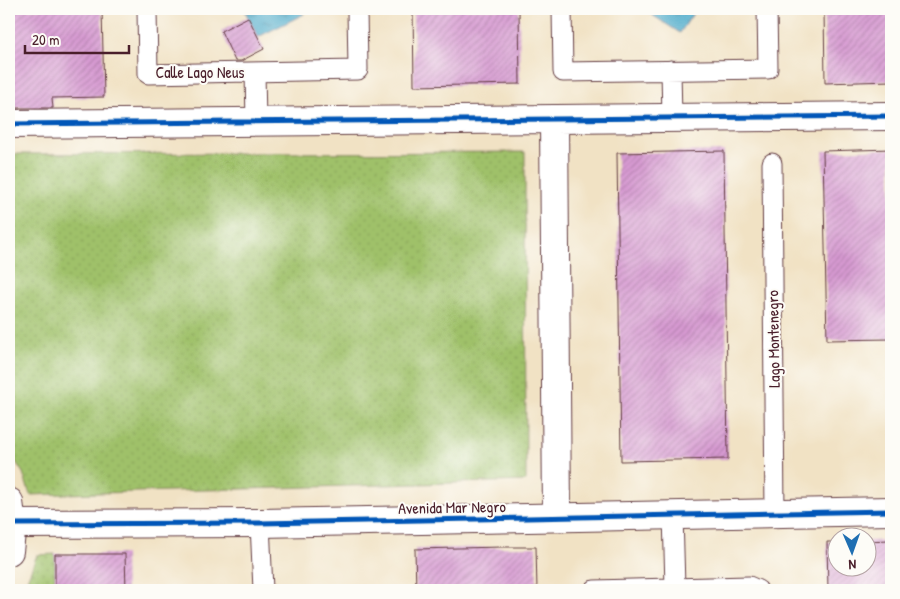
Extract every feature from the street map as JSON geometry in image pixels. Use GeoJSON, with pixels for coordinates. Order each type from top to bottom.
{"type":"FeatureCollection","features":[{"type":"Feature","properties":{"kind":"street"},"geometry":{"type":"LineString","coordinates":[[9,124],[891,116]]}},
{"type":"Feature","properties":{"kind":"street"},"geometry":{"type":"LineString","coordinates":[[554,119],[557,518]]}},
{"type":"Feature","properties":{"kind":"street","name":"Avenida Mar Negro"},"geometry":{"type":"LineString","coordinates":[[10,513],[260,523],[891,511]]}},
{"type":"Feature","properties":{"kind":"street"},"geometry":{"type":"LineString","coordinates":[[9,551],[10,513]]}},
{"type":"Feature","properties":{"kind":"lane","name":"Calle Lago Neus"},"geometry":{"type":"LineString","coordinates":[[147,9],[148,74],[358,70],[357,9]]}},
{"type":"Feature","properties":{"kind":"lane"},"geometry":{"type":"LineString","coordinates":[[562,9],[563,72],[768,68],[767,9]]}},
{"type":"Feature","properties":{"kind":"lane"},"geometry":{"type":"LineString","coordinates":[[671,70],[672,118]]}},
{"type":"Feature","properties":{"kind":"lane","name":"Calle Lago Neus"},"geometry":{"type":"LineString","coordinates":[[255,72],[256,122]]}},
{"type":"Feature","properties":{"kind":"lane","name":"Lago Montenegro"},"geometry":{"type":"LineString","coordinates":[[772,163],[775,514]]}},
{"type":"Feature","properties":{"kind":"lane"},"geometry":{"type":"LineString","coordinates":[[673,515],[675,587]]}},
{"type":"Feature","properties":{"kind":"lane"},"geometry":{"type":"LineString","coordinates":[[260,523],[263,590]]}},
{"type":"Feature","properties":{"kind":"lane"},"geometry":{"type":"LineString","coordinates":[[594,590],[749,586],[758,590]]}},
{"type":"Feature","properties":{"kind":"green space"},"geometry":{"type":"Polygon","coordinates":[[[525,152],[526,481],[30,495],[23,473],[9,451],[9,154],[525,152]]]}},
{"type":"Feature","properties":{"kind":"green space"},"geometry":{"type":"Polygon","coordinates":[[[55,554],[55,590],[23,590],[37,555],[55,554]]]}},
{"type":"Feature","properties":{"kind":"water"},"geometry":{"type":"Polygon","coordinates":[[[244,9],[301,9],[304,14],[258,37],[244,9]]]}},
{"type":"Feature","properties":{"kind":"water"},"geometry":{"type":"Polygon","coordinates":[[[643,9],[696,9],[680,33],[643,9]]]}},
{"type":"Feature","properties":{"kind":"building"},"geometry":{"type":"Polygon","coordinates":[[[9,9],[102,9],[104,97],[52,98],[53,108],[9,108],[9,9]]]}},
{"type":"Feature","properties":{"kind":"building"},"geometry":{"type":"Polygon","coordinates":[[[413,9],[519,9],[520,84],[414,86],[413,9]]]}},
{"type":"Feature","properties":{"kind":"building"},"geometry":{"type":"Polygon","coordinates":[[[824,9],[891,9],[891,81],[825,83],[824,9]]]}},
{"type":"Feature","properties":{"kind":"building"},"geometry":{"type":"Polygon","coordinates":[[[248,17],[264,49],[241,61],[235,61],[221,31],[248,17]]]}},
{"type":"Feature","properties":{"kind":"building"},"geometry":{"type":"Polygon","coordinates":[[[891,149],[891,339],[827,340],[823,151],[891,149]]]}},
{"type":"Feature","properties":{"kind":"building"},"geometry":{"type":"Polygon","coordinates":[[[724,151],[728,459],[621,461],[617,153],[724,151]]]}},
{"type":"Feature","properties":{"kind":"building"},"geometry":{"type":"Polygon","coordinates":[[[878,540],[888,540],[889,590],[828,590],[827,542],[828,576],[878,576],[878,540]]]}},
{"type":"Feature","properties":{"kind":"building"},"geometry":{"type":"Polygon","coordinates":[[[536,547],[537,590],[416,590],[415,549],[536,547]]]}},
{"type":"Feature","properties":{"kind":"building"},"geometry":{"type":"Polygon","coordinates":[[[55,554],[125,554],[126,590],[55,590],[55,554]]]}},
{"type":"Feature","properties":{"kind":"cycle path"},"geometry":{"type":"LineString","coordinates":[[9,124],[891,116]]}},
{"type":"Feature","properties":{"kind":"cycle path"},"geometry":{"type":"LineString","coordinates":[[12,524],[260,523],[891,511]]}}]}
